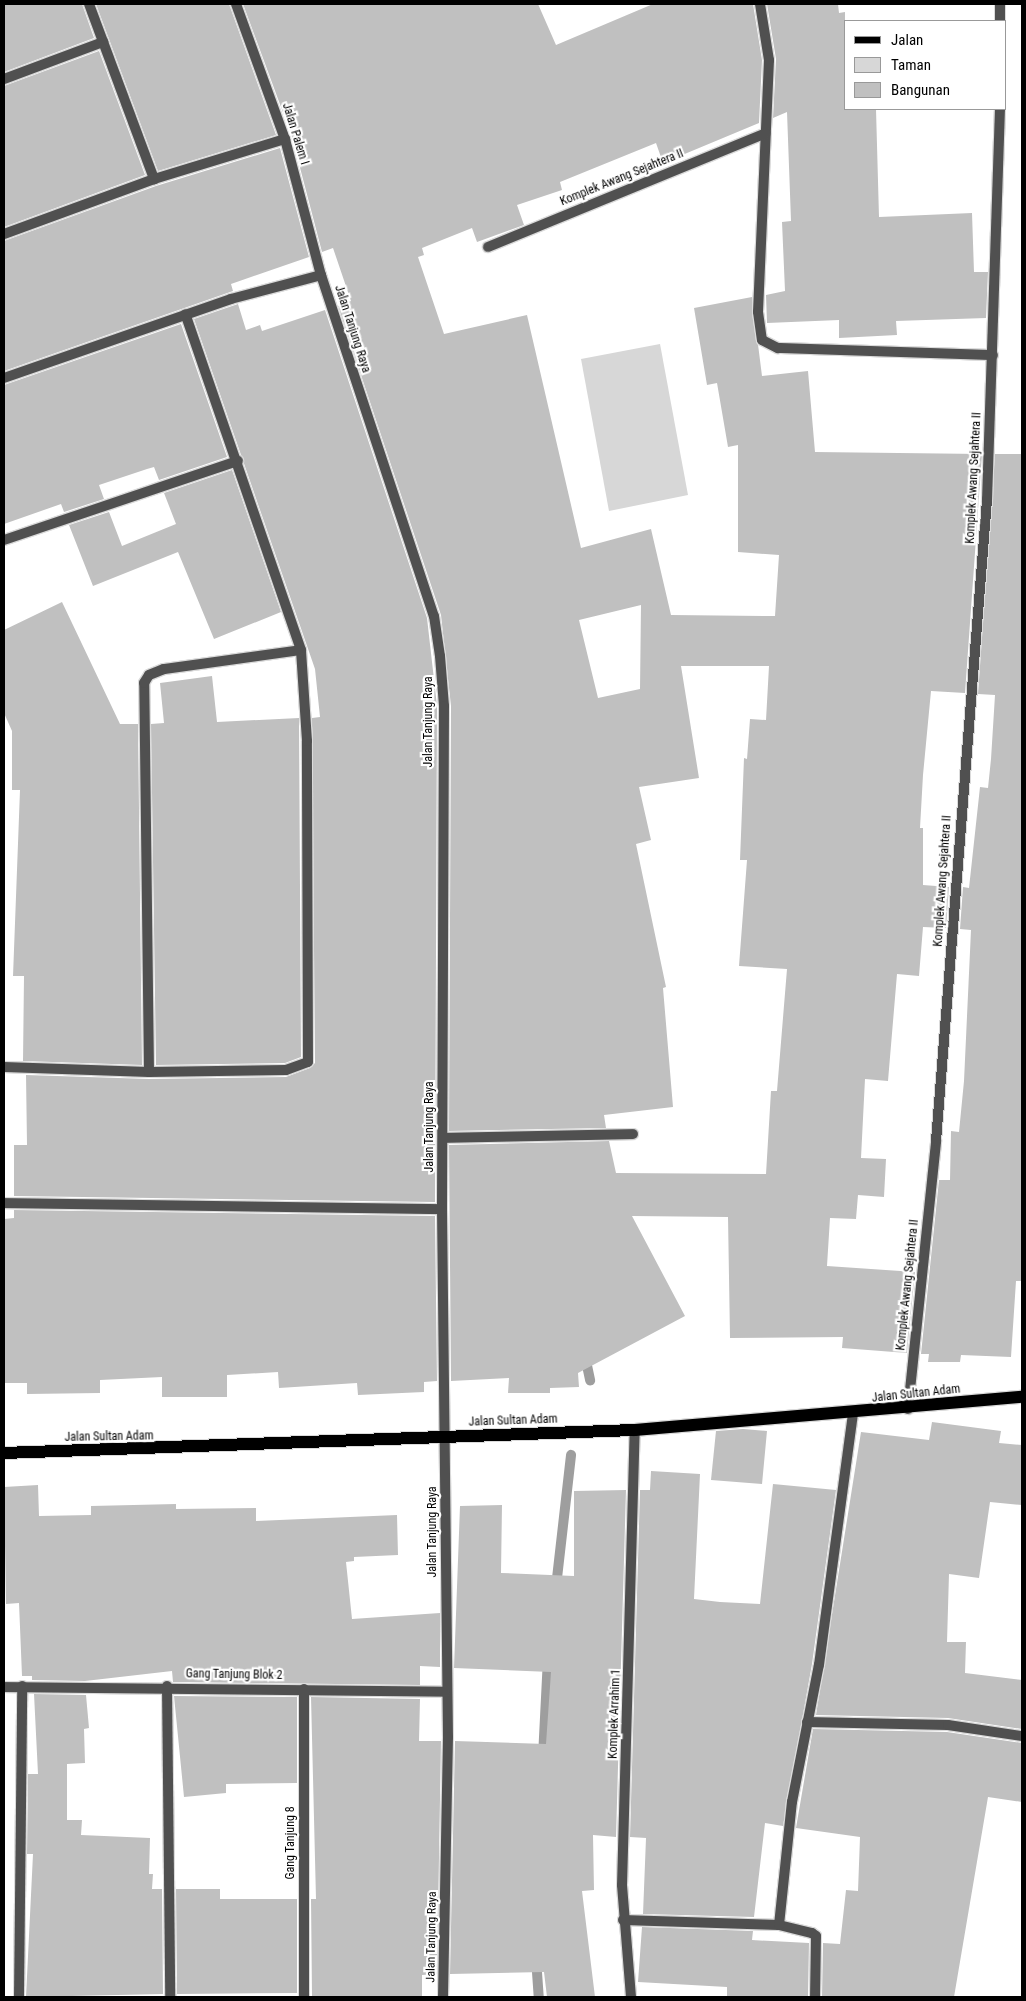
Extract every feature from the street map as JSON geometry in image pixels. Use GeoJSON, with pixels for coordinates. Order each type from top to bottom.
{"type":"FeatureCollection","features":[{"type":"Feature","properties":{"kind":"main road","name":"Jalan Sultan Adam"},"geometry":{"type":"LineString","coordinates":[[4,1453],[635,1430],[853,1414],[1022,1397]]}},
{"type":"Feature","properties":{"kind":"street"},"geometry":{"type":"LineString","coordinates":[[89,4],[154,179]]}},
{"type":"Feature","properties":{"kind":"street","name":"Jalan Palem I"},"geometry":{"type":"LineString","coordinates":[[236,4],[285,138],[321,276]]}},
{"type":"Feature","properties":{"kind":"street"},"geometry":{"type":"LineString","coordinates":[[760,4],[769,60],[758,312],[762,340],[778,348],[993,355]]}},
{"type":"Feature","properties":{"kind":"street"},"geometry":{"type":"LineString","coordinates":[[1000,4],[1000,20]]}},
{"type":"Feature","properties":{"kind":"street"},"geometry":{"type":"LineString","coordinates":[[4,79],[103,42]]}},
{"type":"Feature","properties":{"kind":"street","name":"Komplek Awang Sejahtera II"},"geometry":{"type":"LineString","coordinates":[[908,1409],[936,1132],[987,500],[1000,110]]}},
{"type":"Feature","properties":{"kind":"street","name":"Komplek Awang Sejahtera II"},"geometry":{"type":"LineString","coordinates":[[488,247],[766,133]]}},
{"type":"Feature","properties":{"kind":"street"},"geometry":{"type":"LineString","coordinates":[[4,234],[154,179],[285,138]]}},
{"type":"Feature","properties":{"kind":"street"},"geometry":{"type":"LineString","coordinates":[[4,378],[185,314],[321,276]]}},
{"type":"Feature","properties":{"kind":"street","name":"Jalan Tanjung Raya"},"geometry":{"type":"LineString","coordinates":[[321,276],[434,616],[440,656],[444,706],[442,1209],[446,1437],[443,1997]]}},
{"type":"Feature","properties":{"kind":"street"},"geometry":{"type":"LineString","coordinates":[[4,1067],[149,1072],[286,1070],[308,1062],[307,741],[301,650],[238,461],[185,314]]}},
{"type":"Feature","properties":{"kind":"street"},"geometry":{"type":"LineString","coordinates":[[4,540],[238,461]]}},
{"type":"Feature","properties":{"kind":"street"},"geometry":{"type":"LineString","coordinates":[[149,1072],[144,683],[149,675],[164,669],[301,650]]}},
{"type":"Feature","properties":{"kind":"street"},"geometry":{"type":"LineString","coordinates":[[443,1138],[633,1134]]}},
{"type":"Feature","properties":{"kind":"street"},"geometry":{"type":"LineString","coordinates":[[4,1203],[442,1209]]}},
{"type":"Feature","properties":{"kind":"street"},"geometry":{"type":"LineString","coordinates":[[779,1925],[792,1802],[819,1665],[853,1414]]}},
{"type":"Feature","properties":{"kind":"street","name":"Komplek Arrahim 1"},"geometry":{"type":"LineString","coordinates":[[631,1997],[623,1920],[635,1430]]}},
{"type":"Feature","properties":{"kind":"street"},"geometry":{"type":"LineString","coordinates":[[18,1997],[22,1686]]}},
{"type":"Feature","properties":{"kind":"street"},"geometry":{"type":"LineString","coordinates":[[167,1686],[170,1997]]}},
{"type":"Feature","properties":{"kind":"street","name":"Gang Tanjung Blok 2"},"geometry":{"type":"LineString","coordinates":[[4,1687],[167,1686],[445,1692]]}},
{"type":"Feature","properties":{"kind":"street","name":"Gang Tanjung 8"},"geometry":{"type":"LineString","coordinates":[[304,1689],[304,1997]]}},
{"type":"Feature","properties":{"kind":"street"},"geometry":{"type":"LineString","coordinates":[[807,1722],[948,1725],[1022,1736]]}},
{"type":"Feature","properties":{"kind":"street"},"geometry":{"type":"LineString","coordinates":[[623,1920],[779,1925],[816,1936],[815,1997]]}},
{"type":"Feature","properties":{"kind":"green space"},"geometry":{"type":"Polygon","coordinates":[[[660,344],[688,495],[609,511],[581,359],[660,344]]]}},
{"type":"Feature","properties":{"kind":"building"},"geometry":{"type":"Polygon","coordinates":[[[4,4],[82,4],[94,38],[4,72],[4,4]]]}},
{"type":"Feature","properties":{"kind":"building"},"geometry":{"type":"Polygon","coordinates":[[[96,4],[229,4],[276,135],[158,171],[96,4]]]}},
{"type":"Feature","properties":{"kind":"building"},"geometry":{"type":"Polygon","coordinates":[[[243,4],[538,4],[556,45],[653,4],[753,4],[762,60],[759,123],[663,163],[656,143],[560,182],[562,190],[517,205],[524,225],[477,242],[472,228],[422,248],[424,255],[418,257],[444,334],[527,315],[581,548],[651,529],[671,615],[775,616],[779,555],[738,552],[738,445],[728,447],[717,383],[707,385],[694,308],[752,297],[762,376],[808,371],[815,452],[982,454],[965,693],[931,691],[923,775],[920,828],[923,828],[923,885],[949,887],[946,928],[923,927],[919,976],[897,974],[888,1081],[865,1079],[861,1158],[886,1159],[884,1197],[858,1195],[856,1219],[830,1218],[827,1266],[915,1272],[907,1353],[842,1348],[843,1337],[730,1338],[728,1217],[632,1216],[685,1316],[578,1373],[579,1387],[550,1388],[550,1393],[508,1393],[509,1378],[451,1381],[449,1145],[609,1141],[616,1173],[766,1174],[771,1091],[777,1091],[787,969],[739,966],[747,860],[740,860],[744,758],[747,759],[750,719],[766,720],[769,666],[681,666],[699,778],[639,787],[651,840],[636,844],[666,987],[663,988],[673,1107],[604,1115],[606,1128],[449,1131],[451,706],[441,615],[338,306],[351,301],[333,248],[322,252],[292,137],[243,4]],[[641,605],[579,620],[598,698],[640,689],[641,605]]]}},
{"type":"Feature","properties":{"kind":"building"},"geometry":{"type":"Polygon","coordinates":[[[767,4],[838,4],[839,13],[845,12],[844,110],[876,110],[879,217],[972,213],[974,272],[988,272],[986,318],[896,321],[897,335],[839,338],[839,320],[767,323],[766,295],[785,291],[782,222],[791,221],[787,112],[773,118],[776,59],[767,4]]]}},
{"type":"Feature","properties":{"kind":"building"},"geometry":{"type":"Polygon","coordinates":[[[99,51],[145,175],[4,227],[4,86],[99,51]]]}},
{"type":"Feature","properties":{"kind":"building"},"geometry":{"type":"Polygon","coordinates":[[[280,148],[309,257],[231,284],[233,291],[4,371],[4,241],[156,186],[280,148]]]}},
{"type":"Feature","properties":{"kind":"building"},"geometry":{"type":"Polygon","coordinates":[[[238,304],[246,330],[260,325],[262,331],[325,310],[427,618],[437,706],[435,1202],[14,1196],[14,1145],[27,1145],[26,1075],[149,1079],[286,1077],[310,1068],[315,1063],[312,718],[320,717],[315,669],[194,319],[238,304]]]}},
{"type":"Feature","properties":{"kind":"building"},"geometry":{"type":"Polygon","coordinates":[[[181,324],[227,457],[159,480],[154,467],[147,469],[99,485],[104,499],[64,512],[61,504],[4,524],[4,385],[181,324]]]}},
{"type":"Feature","properties":{"kind":"building"},"geometry":{"type":"Polygon","coordinates":[[[995,454],[1022,454],[1022,1281],[1016,1281],[1011,1357],[961,1355],[960,1362],[928,1362],[929,1354],[921,1354],[939,1180],[950,1180],[951,1131],[959,1132],[964,1081],[971,930],[960,929],[963,887],[969,888],[980,787],[988,788],[991,759],[995,695],[978,694],[995,454]]]}},
{"type":"Feature","properties":{"kind":"building"},"geometry":{"type":"Polygon","coordinates":[[[232,470],[281,612],[214,639],[178,552],[93,586],[69,525],[109,512],[122,546],[176,524],[164,493],[232,470]]]}},
{"type":"Feature","properties":{"kind":"building"},"geometry":{"type":"Polygon","coordinates":[[[62,602],[120,724],[138,724],[142,1065],[23,1061],[24,976],[13,976],[20,790],[12,790],[12,731],[4,713],[4,630],[62,602]]]}},
{"type":"Feature","properties":{"kind":"building"},"geometry":{"type":"Polygon","coordinates":[[[212,676],[217,722],[299,718],[301,1057],[285,1063],[156,1065],[151,724],[164,723],[160,683],[212,676]]]}},
{"type":"Feature","properties":{"kind":"building"},"geometry":{"type":"Polygon","coordinates":[[[14,1210],[435,1216],[437,1381],[424,1382],[424,1392],[358,1395],[357,1383],[279,1388],[278,1372],[227,1375],[227,1397],[162,1397],[162,1377],[100,1380],[100,1393],[27,1394],[27,1383],[4,1383],[4,1219],[14,1218],[14,1210]]]}},
{"type":"Feature","properties":{"kind":"building"},"geometry":{"type":"Polygon","coordinates":[[[932,1422],[1001,1431],[999,1443],[1022,1445],[1022,1505],[990,1502],[979,1578],[949,1574],[947,1642],[966,1642],[965,1673],[1022,1680],[1022,1729],[948,1718],[816,1715],[861,1432],[929,1440],[932,1422]]]}},
{"type":"Feature","properties":{"kind":"building"},"geometry":{"type":"Polygon","coordinates":[[[743,1429],[767,1431],[762,1484],[711,1480],[716,1431],[743,1429]]]}},
{"type":"Feature","properties":{"kind":"building"},"geometry":{"type":"Polygon","coordinates":[[[651,1471],[700,1474],[694,1599],[720,1602],[760,1604],[773,1484],[836,1490],[812,1664],[783,1826],[765,1823],[754,1917],[643,1914],[646,1838],[630,1837],[640,1490],[650,1490],[651,1471]]]}},
{"type":"Feature","properties":{"kind":"building"},"geometry":{"type":"Polygon","coordinates":[[[38,1485],[39,1516],[91,1515],[91,1506],[176,1504],[176,1509],[256,1508],[256,1521],[397,1515],[398,1555],[354,1557],[354,1561],[346,1562],[352,1619],[440,1613],[440,1667],[420,1666],[420,1685],[173,1682],[172,1671],[85,1681],[32,1680],[32,1676],[22,1676],[19,1603],[6,1604],[4,1487],[38,1485]]]}},
{"type":"Feature","properties":{"kind":"building"},"geometry":{"type":"Polygon","coordinates":[[[626,1490],[616,1837],[593,1835],[594,1890],[582,1891],[595,1997],[547,1997],[544,1972],[450,1974],[455,1741],[546,1744],[551,1672],[454,1668],[460,1506],[502,1505],[501,1573],[574,1576],[574,1491],[626,1490]]]}},
{"type":"Feature","properties":{"kind":"building"},"geometry":{"type":"Polygon","coordinates":[[[34,1694],[86,1695],[89,1728],[84,1729],[85,1763],[67,1764],[67,1820],[82,1820],[81,1835],[150,1838],[149,1874],[153,1874],[152,1889],[162,1889],[163,1994],[26,1997],[33,1854],[27,1854],[28,1774],[38,1774],[34,1694]]]}},
{"type":"Feature","properties":{"kind":"building"},"geometry":{"type":"Polygon","coordinates":[[[174,1696],[297,1697],[297,1783],[226,1784],[226,1793],[184,1797],[174,1696]]]}},
{"type":"Feature","properties":{"kind":"building"},"geometry":{"type":"Polygon","coordinates":[[[311,1697],[420,1699],[419,1741],[441,1741],[437,1974],[422,1975],[422,1997],[312,1997],[311,1899],[316,1899],[311,1697]]]}},
{"type":"Feature","properties":{"kind":"building"},"geometry":{"type":"Polygon","coordinates":[[[813,1729],[947,1732],[1022,1743],[1022,1802],[988,1797],[954,1997],[822,1997],[823,1943],[840,1944],[846,1890],[858,1891],[860,1837],[796,1828],[813,1729]]]}},
{"type":"Feature","properties":{"kind":"building"},"geometry":{"type":"Polygon","coordinates":[[[176,1889],[220,1889],[220,1899],[297,1899],[297,1993],[177,1994],[176,1889]]]}},
{"type":"Feature","properties":{"kind":"building"},"geometry":{"type":"Polygon","coordinates":[[[642,1927],[753,1931],[752,1940],[809,1943],[808,1997],[727,1997],[727,1987],[638,1982],[642,1927]]]}},
{"type":"Feature","properties":{"kind":"waterway"},"geometry":{"type":"LineString","coordinates":[[585,1356],[590,1380]]}},
{"type":"Feature","properties":{"kind":"waterway"},"geometry":{"type":"LineString","coordinates":[[556,1587],[571,1455]]}},
{"type":"Feature","properties":{"kind":"waterway"},"geometry":{"type":"LineString","coordinates":[[543,1757],[548,1659]]}},
{"type":"Feature","properties":{"kind":"waterway"},"geometry":{"type":"LineString","coordinates":[[536,1958],[539,1997]]}}]}
